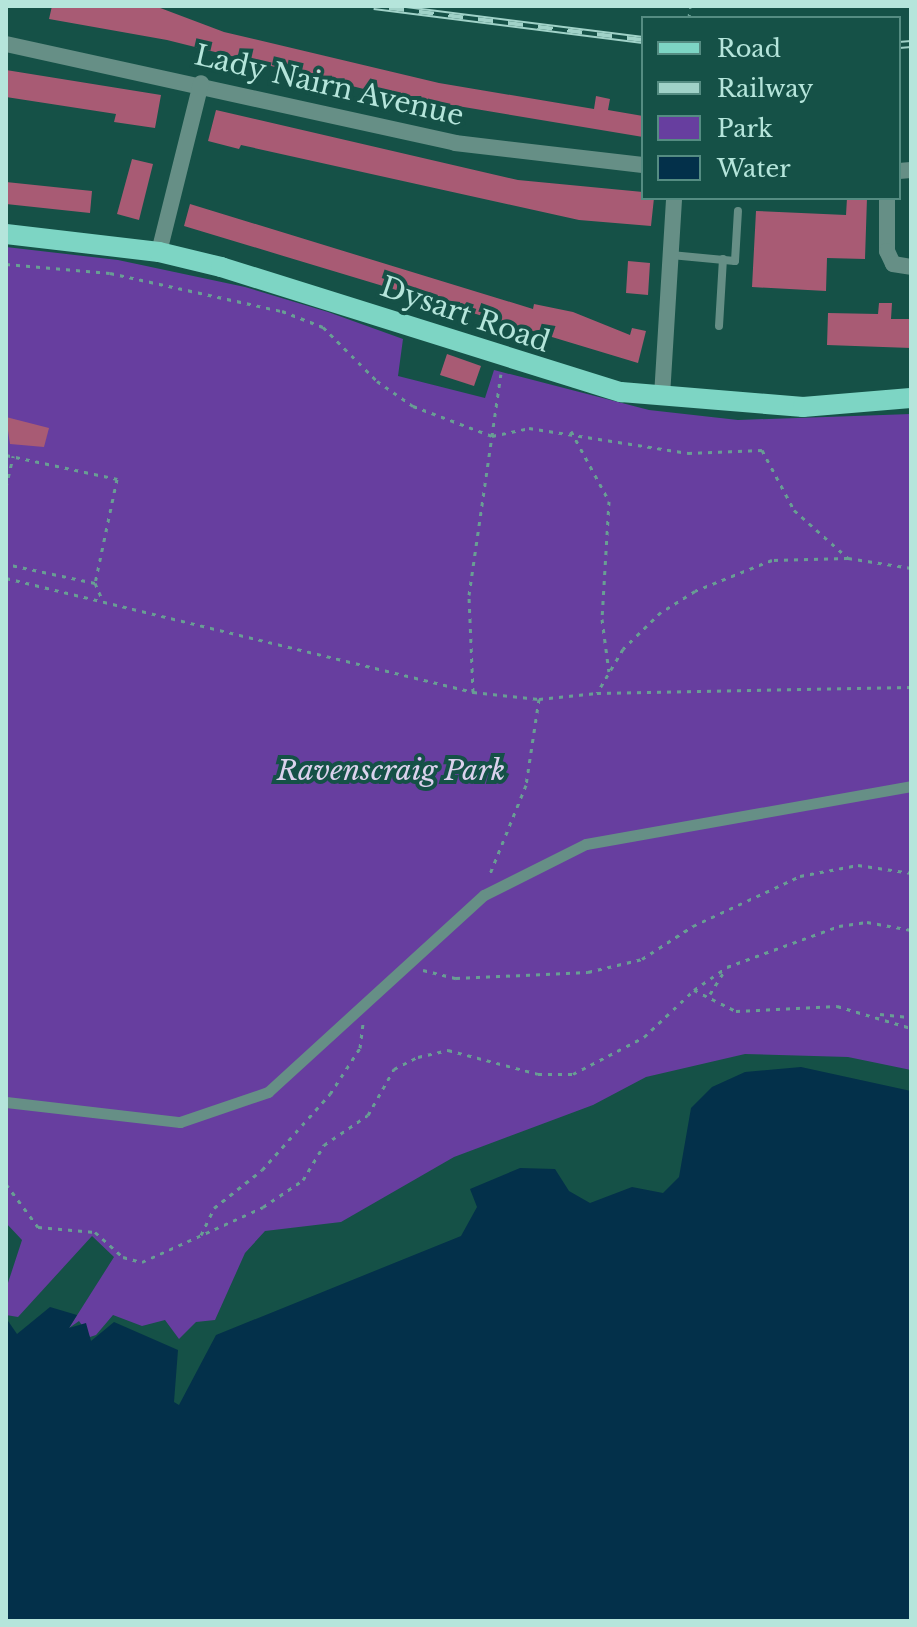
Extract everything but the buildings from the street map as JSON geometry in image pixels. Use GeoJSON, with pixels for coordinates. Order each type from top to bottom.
{"type":"FeatureCollection","features":[{"type":"Feature","properties":{"kind":"main road","name":"Dysart Road"},"geometry":{"type":"LineString","coordinates":[[6,234],[159,252],[280,283],[503,359],[621,392],[803,407],[911,398]]}},
{"type":"Feature","properties":{"kind":"street","name":"Lady Nairn Avenue"},"geometry":{"type":"LineString","coordinates":[[6,44],[201,83],[455,143],[641,165]]}},
{"type":"Feature","properties":{"kind":"street"},"geometry":{"type":"LineString","coordinates":[[159,252],[201,83]]}},
{"type":"Feature","properties":{"kind":"street"},"geometry":{"type":"LineString","coordinates":[[662,396],[674,200]]}},
{"type":"Feature","properties":{"kind":"street"},"geometry":{"type":"LineString","coordinates":[[887,200],[887,251],[893,264],[911,267]]}},
{"type":"Feature","properties":{"kind":"street"},"geometry":{"type":"LineString","coordinates":[[6,1102],[180,1122],[268,1092],[484,895],[586,844],[911,786]]}},
{"type":"Feature","properties":{"kind":"lane"},"geometry":{"type":"LineString","coordinates":[[671,255],[735,261],[738,211]]}},
{"type":"Feature","properties":{"kind":"lane"},"geometry":{"type":"LineString","coordinates":[[719,326],[723,259]]}},
{"type":"Feature","properties":{"kind":"path"},"geometry":{"type":"LineString","coordinates":[[6,264],[110,273],[282,311],[323,327],[377,381],[413,406],[492,436],[529,428],[571,431],[688,453],[762,450],[794,510],[848,558]]}},
{"type":"Feature","properties":{"kind":"path"},"geometry":{"type":"LineString","coordinates":[[473,692],[469,595],[503,359]]}},
{"type":"Feature","properties":{"kind":"path"},"geometry":{"type":"LineString","coordinates":[[571,431],[609,501],[602,619],[609,672]]}},
{"type":"Feature","properties":{"kind":"path"},"geometry":{"type":"LineString","coordinates":[[6,455],[117,479],[95,583],[102,599]]}},
{"type":"Feature","properties":{"kind":"path"},"geometry":{"type":"LineString","coordinates":[[6,487],[13,456]]}},
{"type":"Feature","properties":{"kind":"path"},"geometry":{"type":"LineString","coordinates":[[597,693],[609,672],[661,612],[731,572],[772,560],[848,558],[911,568]]}},
{"type":"Feature","properties":{"kind":"path"},"geometry":{"type":"LineString","coordinates":[[6,564],[95,583]]}},
{"type":"Feature","properties":{"kind":"path"},"geometry":{"type":"LineString","coordinates":[[6,578],[473,692],[539,699],[597,693],[911,687]]}},
{"type":"Feature","properties":{"kind":"path"},"geometry":{"type":"LineString","coordinates":[[484,895],[497,848],[526,785],[539,699]]}},
{"type":"Feature","properties":{"kind":"path"},"geometry":{"type":"LineString","coordinates":[[407,966],[456,978],[588,972],[642,959],[693,926],[800,876],[858,865],[911,873]]}},
{"type":"Feature","properties":{"kind":"path"},"geometry":{"type":"LineString","coordinates":[[6,1184],[38,1227],[95,1232],[132,1259],[142,1262],[201,1235],[303,1180],[324,1145],[368,1115],[394,1069],[418,1057],[448,1050],[538,1074],[573,1074],[612,1059],[694,990],[727,967],[839,926],[867,922],[911,930]]}},
{"type":"Feature","properties":{"kind":"path"},"geometry":{"type":"LineString","coordinates":[[709,995],[727,967]]}},
{"type":"Feature","properties":{"kind":"path"},"geometry":{"type":"LineString","coordinates":[[694,990],[709,995],[714,1003],[736,1011],[837,1006],[911,1017]]}},
{"type":"Feature","properties":{"kind":"path"},"geometry":{"type":"LineString","coordinates":[[201,1235],[214,1208],[262,1170],[330,1094],[360,1048],[365,1006]]}},
{"type":"Feature","properties":{"kind":"path"},"geometry":{"type":"LineString","coordinates":[[872,1013],[911,1028]]}},
{"type":"Feature","properties":{"kind":"green space","name":"Ravenscraig Park"},"geometry":{"type":"Polygon","coordinates":[[[6,247],[118,260],[245,287],[328,312],[403,339],[398,376],[485,398],[494,370],[649,410],[738,420],[911,414],[911,1070],[848,1057],[745,1054],[646,1077],[593,1105],[454,1157],[341,1222],[265,1231],[245,1253],[215,1320],[196,1322],[179,1339],[165,1320],[142,1326],[113,1315],[96,1335],[90,1337],[79,1321],[69,1328],[114,1257],[92,1236],[18,1317],[6,1315],[6,1289],[22,1240],[6,1223],[6,247]]]}},
{"type":"Feature","properties":{"kind":"water"},"geometry":{"type":"Polygon","coordinates":[[[801,1067],[911,1091],[911,1621],[6,1621],[6,1318],[17,1334],[50,1307],[77,1315],[69,1328],[86,1323],[91,1341],[114,1322],[178,1350],[174,1402],[179,1405],[216,1335],[461,1236],[477,1207],[470,1189],[520,1168],[555,1169],[569,1191],[590,1203],[632,1187],[663,1193],[679,1177],[691,1108],[712,1087],[745,1072],[801,1067]]]}},
{"type":"Feature","properties":{"kind":"railway"},"geometry":{"type":"LineString","coordinates":[[374,6],[641,40]]}},
{"type":"Feature","properties":{"kind":"railway"},"geometry":{"type":"LineString","coordinates":[[901,45],[911,44]]}}]}
